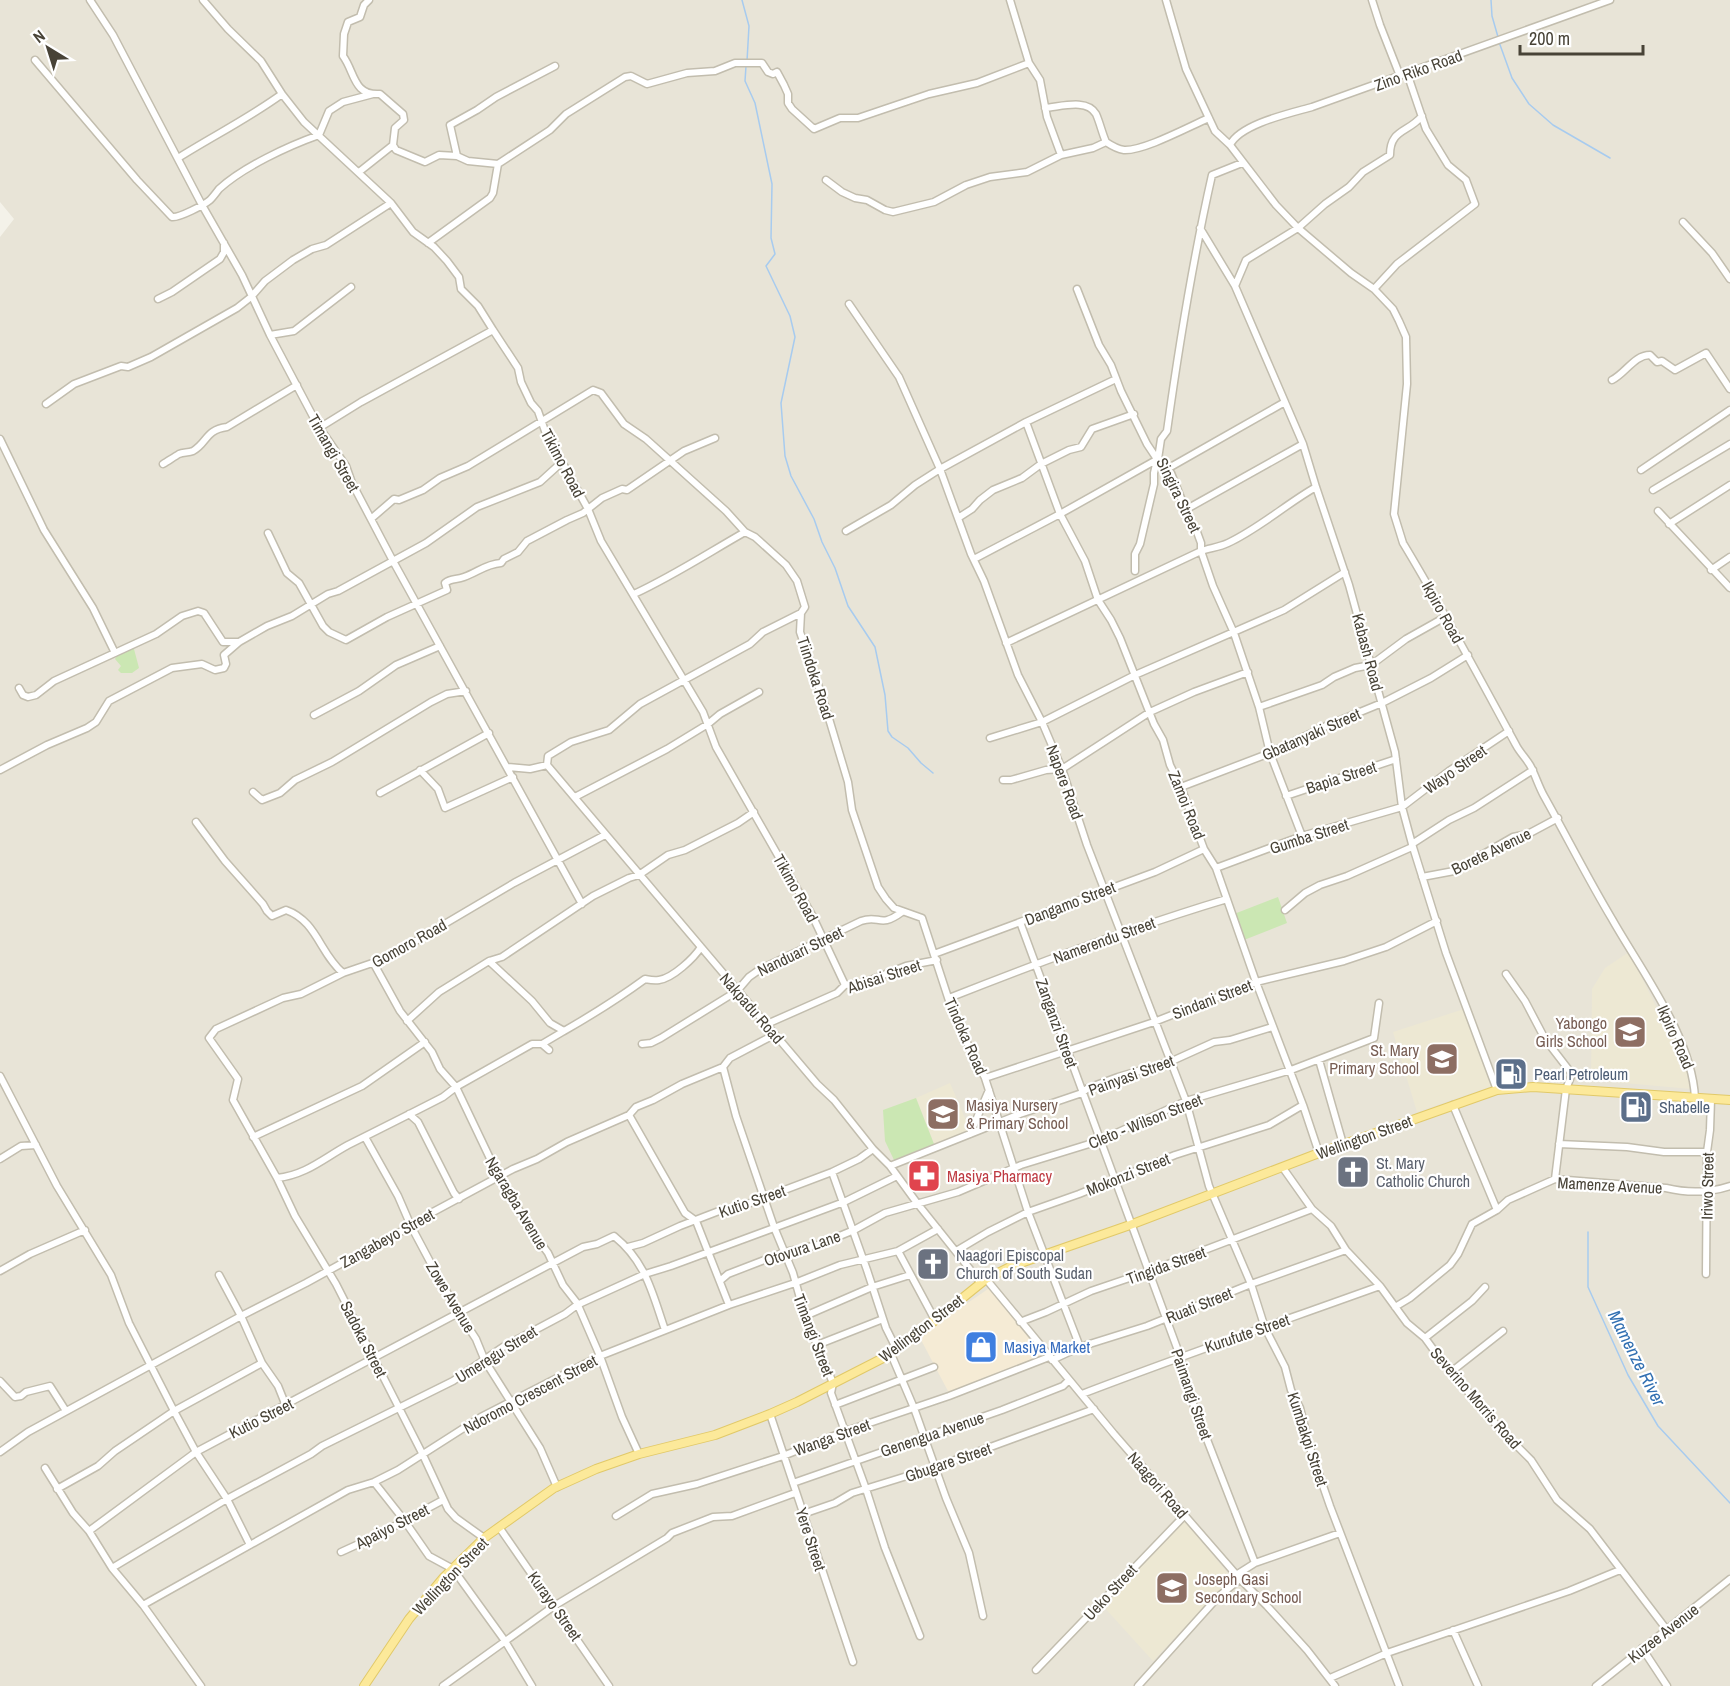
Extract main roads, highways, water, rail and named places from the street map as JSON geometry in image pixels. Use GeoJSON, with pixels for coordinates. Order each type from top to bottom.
{"type":"FeatureCollection","features":[{"type":"Feature","properties":{"kind":"main road","name":"Wellington Street"},"geometry":{"type":"LineString","coordinates":[[366,1685],[426,1597],[484,1538],[556,1487],[639,1454],[715,1435],[770,1414],[894,1352],[983,1281],[1012,1266],[1497,1090],[1533,1087],[1730,1101]]}},
{"type":"Feature","properties":{"kind":"waterway"},"geometry":{"type":"LineString","coordinates":[[742,0],[749,26],[747,61]]}},
{"type":"Feature","properties":{"kind":"waterway"},"geometry":{"type":"LineString","coordinates":[[1491,0],[1492,16],[1498,37]]}},
{"type":"Feature","properties":{"kind":"waterway"},"geometry":{"type":"LineString","coordinates":[[1499,42],[1512,78],[1529,104],[1553,125],[1610,158]]}},
{"type":"Feature","properties":{"kind":"waterway"},"geometry":{"type":"LineString","coordinates":[[746,66],[745,81],[755,103],[772,184],[771,238],[775,254],[766,266],[790,316],[795,337],[781,403],[785,456],[791,476],[814,519],[835,568],[848,606],[875,647],[885,695],[888,731],[933,773]]}},
{"type":"Feature","properties":{"kind":"waterway","name":"Mamenze River"},"geometry":{"type":"LineString","coordinates":[[1588,1232],[1588,1287],[1628,1375],[1658,1426],[1730,1503]]}},
{"type":"Feature","properties":{"kind":"place","name":"Yabongo Girls School"},"geometry":{"type":"Point","coordinates":[1630,1032]}},
{"type":"Feature","properties":{"kind":"place","name":"St. Mary Primary School"},"geometry":{"type":"Point","coordinates":[1442,1059]}},
{"type":"Feature","properties":{"kind":"place","name":"Pearl Petroleum"},"geometry":{"type":"Point","coordinates":[1511,1074]}},
{"type":"Feature","properties":{"kind":"place","name":"Shabelle"},"geometry":{"type":"Point","coordinates":[1636,1107]}},
{"type":"Feature","properties":{"kind":"place","name":"Masiya Nursery & Primary School"},"geometry":{"type":"Point","coordinates":[943,1114]}},
{"type":"Feature","properties":{"kind":"place","name":"St. Mary Catholic Church"},"geometry":{"type":"Point","coordinates":[1353,1172]}},
{"type":"Feature","properties":{"kind":"place","name":"Masiya Pharmacy"},"geometry":{"type":"Point","coordinates":[924,1176]}},
{"type":"Feature","properties":{"kind":"place","name":"Naagori Episcopal Church of South Sudan"},"geometry":{"type":"Point","coordinates":[933,1264]}},
{"type":"Feature","properties":{"kind":"place","name":"Masiya Market"},"geometry":{"type":"Point","coordinates":[981,1347]}},
{"type":"Feature","properties":{"kind":"place","name":"Joseph Gasi Secondary School"},"geometry":{"type":"Point","coordinates":[1172,1588]}}]}
